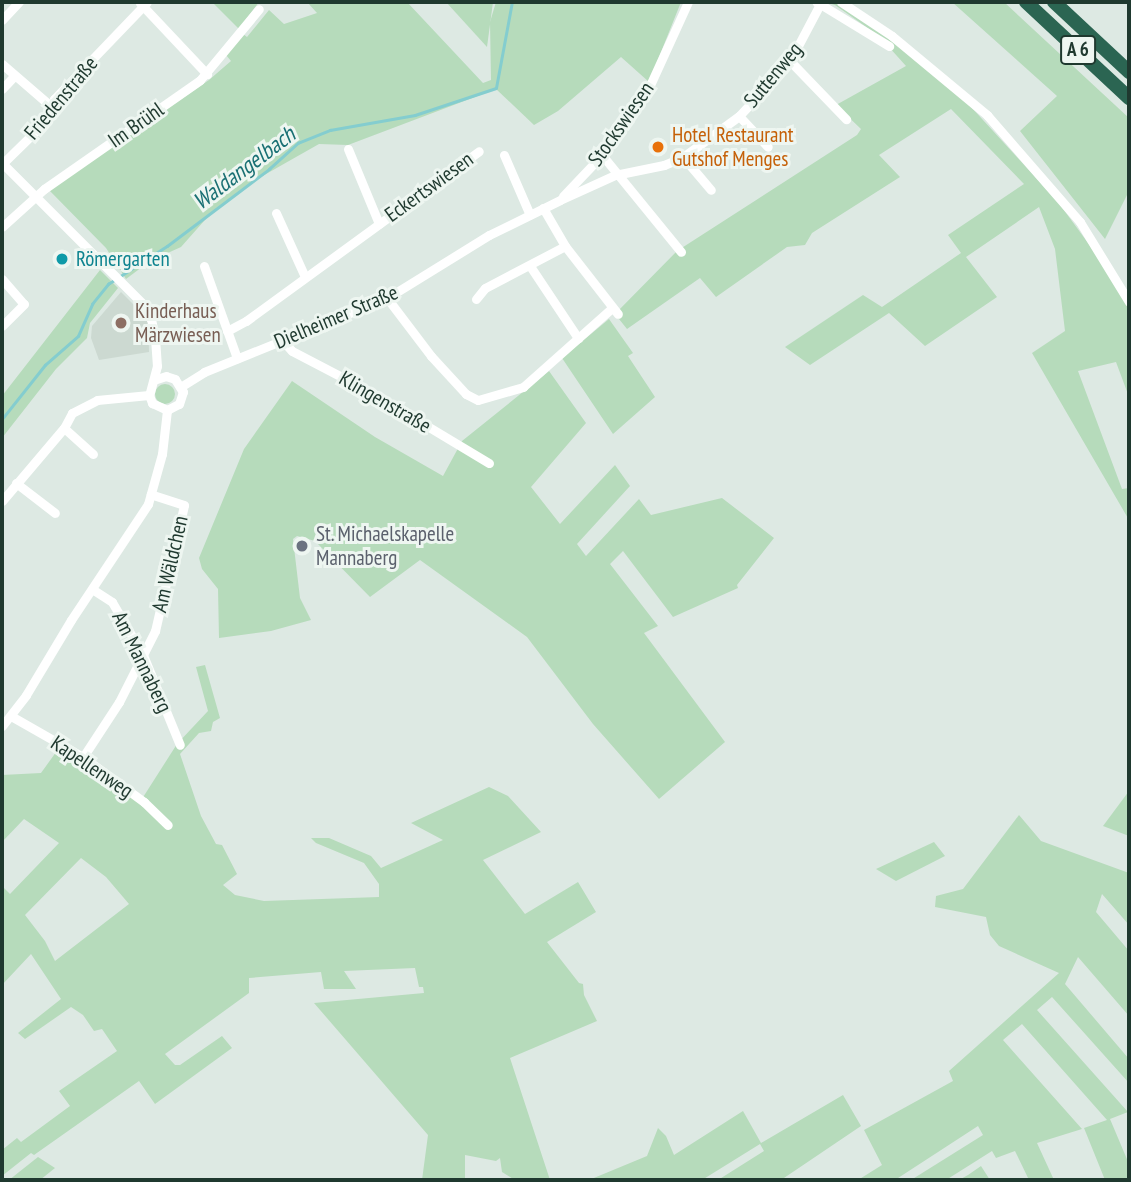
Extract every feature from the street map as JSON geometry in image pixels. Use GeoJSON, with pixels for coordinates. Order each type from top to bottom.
{"type":"FeatureCollection","features":[{"type":"Feature","properties":{"kind":"highway","name":"A 6"},"geometry":{"type":"LineString","coordinates":[[1026,2],[1129,98]]}},
{"type":"Feature","properties":{"kind":"highway","name":"A 6"},"geometry":{"type":"LineString","coordinates":[[1054,2],[1129,72]]}},
{"type":"Feature","properties":{"kind":"street"},"geometry":{"type":"LineString","coordinates":[[2,20],[19,2]]}},
{"type":"Feature","properties":{"kind":"street","name":"Stockswiesen"},"geometry":{"type":"LineString","coordinates":[[559,200],[602,155],[646,94],[688,2]]}},
{"type":"Feature","properties":{"kind":"street"},"geometry":{"type":"LineString","coordinates":[[841,2],[902,44],[987,115],[1080,222],[1129,302]]}},
{"type":"Feature","properties":{"kind":"street"},"geometry":{"type":"LineString","coordinates":[[143,3],[207,74]]}},
{"type":"Feature","properties":{"kind":"street","name":"Friedenstraße"},"geometry":{"type":"LineString","coordinates":[[2,164],[52,115],[54,99],[143,3]]}},
{"type":"Feature","properties":{"kind":"street","name":"Suttenweg"},"geometry":{"type":"LineString","coordinates":[[559,200],[615,175],[664,165],[683,157],[739,116],[790,61],[804,40],[818,3],[889,46]]}},
{"type":"Feature","properties":{"kind":"street","name":"Im Brühl"},"geometry":{"type":"LineString","coordinates":[[2,228],[35,197],[207,74],[259,9]]}},
{"type":"Feature","properties":{"kind":"street"},"geometry":{"type":"LineString","coordinates":[[790,61],[846,119]]}},
{"type":"Feature","properties":{"kind":"street"},"geometry":{"type":"LineString","coordinates":[[2,64],[53,108]]}},
{"type":"Feature","properties":{"kind":"street"},"geometry":{"type":"LineString","coordinates":[[2,89],[14,76]]}},
{"type":"Feature","properties":{"kind":"street"},"geometry":{"type":"LineString","coordinates":[[739,116],[768,147]]}},
{"type":"Feature","properties":{"kind":"street","name":"Eckertswiesen"},"geometry":{"type":"LineString","coordinates":[[348,149],[379,224]]}},
{"type":"Feature","properties":{"kind":"street","name":"Eckertswiesen"},"geometry":{"type":"LineString","coordinates":[[228,331],[479,151]]}},
{"type":"Feature","properties":{"kind":"street"},"geometry":{"type":"LineString","coordinates":[[504,155],[530,215]]}},
{"type":"Feature","properties":{"kind":"street"},"geometry":{"type":"LineString","coordinates":[[602,155],[615,175],[681,252]]}},
{"type":"Feature","properties":{"kind":"street"},"geometry":{"type":"LineString","coordinates":[[683,157],[711,190]]}},
{"type":"Feature","properties":{"kind":"street"},"geometry":{"type":"LineString","coordinates":[[2,164],[148,311],[153,326],[157,366],[149,395],[152,403],[167,410]]}},
{"type":"Feature","properties":{"kind":"street","name":"Dielheimer Straße"},"geometry":{"type":"LineString","coordinates":[[181,386],[204,372],[387,298],[489,235],[559,200]]}},
{"type":"Feature","properties":{"kind":"street"},"geometry":{"type":"LineString","coordinates":[[387,298],[431,356],[466,394],[478,400],[523,387],[578,338],[615,312],[565,246],[543,208]]}},
{"type":"Feature","properties":{"kind":"street"},"geometry":{"type":"LineString","coordinates":[[276,213],[305,277]]}},
{"type":"Feature","properties":{"kind":"street"},"geometry":{"type":"LineString","coordinates":[[476,299],[485,288],[565,246]]}},
{"type":"Feature","properties":{"kind":"street"},"geometry":{"type":"LineString","coordinates":[[205,266],[237,358]]}},
{"type":"Feature","properties":{"kind":"street"},"geometry":{"type":"LineString","coordinates":[[530,266],[578,338]]}},
{"type":"Feature","properties":{"kind":"street"},"geometry":{"type":"LineString","coordinates":[[2,279],[24,304],[2,326]]}},
{"type":"Feature","properties":{"kind":"street","name":"Klingenstraße"},"geometry":{"type":"LineString","coordinates":[[283,341],[292,351],[369,391],[489,463]]}},
{"type":"Feature","properties":{"kind":"street"},"geometry":{"type":"LineString","coordinates":[[157,366],[166,376],[175,379],[183,392],[179,404],[167,410]]}},
{"type":"Feature","properties":{"kind":"street"},"geometry":{"type":"LineString","coordinates":[[154,380],[166,376]]}},
{"type":"Feature","properties":{"kind":"street"},"geometry":{"type":"LineString","coordinates":[[2,501],[64,428],[72,413],[84,404],[105,398],[149,395]]}},
{"type":"Feature","properties":{"kind":"street"},"geometry":{"type":"LineString","coordinates":[[2,726],[156,495],[167,410]]}},
{"type":"Feature","properties":{"kind":"street"},"geometry":{"type":"LineString","coordinates":[[64,428],[93,454]]}},
{"type":"Feature","properties":{"kind":"street"},"geometry":{"type":"LineString","coordinates":[[16,483],[55,513]]}},
{"type":"Feature","properties":{"kind":"street","name":"Am Wäldchen"},"geometry":{"type":"LineString","coordinates":[[143,655],[155,631],[184,505],[156,495]]}},
{"type":"Feature","properties":{"kind":"street","name":"Am Mannaberg"},"geometry":{"type":"LineString","coordinates":[[92,589],[112,602],[143,655],[180,745]]}},
{"type":"Feature","properties":{"kind":"street"},"geometry":{"type":"LineString","coordinates":[[83,757],[119,702],[143,655]]}},
{"type":"Feature","properties":{"kind":"street","name":"Kapellenweg"},"geometry":{"type":"LineString","coordinates":[[11,716],[83,757],[144,802],[168,825]]}},
{"type":"Feature","properties":{"kind":"shaded area","name":"Kinderhaus Märzwiesen"},"geometry":{"type":"Polygon","coordinates":[[[121,292],[148,319],[149,352],[99,360],[91,338],[92,326],[121,292]]]}},
{"type":"Feature","properties":{"kind":"green space"},"geometry":{"type":"Polygon","coordinates":[[[212,2],[259,2],[239,29],[212,2]]]}},
{"type":"Feature","properties":{"kind":"green space"},"geometry":{"type":"Polygon","coordinates":[[[307,2],[407,2],[483,83],[491,80],[490,22],[496,2],[681,2],[649,82],[621,57],[558,111],[534,125],[496,89],[348,145],[319,144],[259,178],[212,212],[181,247],[150,261],[126,279],[106,248],[49,190],[209,80],[231,61],[226,55],[243,34],[247,37],[269,10],[284,24],[317,13],[307,2]]]}},
{"type":"Feature","properties":{"kind":"green space"},"geometry":{"type":"Polygon","coordinates":[[[446,2],[493,2],[487,47],[446,2]]]}},
{"type":"Feature","properties":{"kind":"green space"},"geometry":{"type":"Polygon","coordinates":[[[824,2],[835,2],[889,38],[961,96],[1058,202],[1110,273],[1129,308],[1129,397],[1116,362],[1078,371],[1122,489],[1129,488],[1129,520],[1032,353],[1065,331],[1055,249],[1039,207],[966,257],[997,297],[925,346],[889,313],[810,365],[785,347],[863,295],[882,307],[961,253],[948,235],[1024,184],[951,109],[879,155],[900,177],[812,233],[805,245],[787,247],[716,297],[700,278],[627,329],[615,314],[677,251],[857,135],[861,129],[836,105],[906,66],[879,36],[835,5],[824,2]]]}},
{"type":"Feature","properties":{"kind":"green space"},"geometry":{"type":"Polygon","coordinates":[[[952,2],[1004,2],[1129,118],[1129,191],[1105,239],[1020,131],[1057,96],[952,2]]]}},
{"type":"Feature","properties":{"kind":"green space"},"geometry":{"type":"Polygon","coordinates":[[[100,270],[118,288],[90,323],[87,338],[56,369],[2,438],[2,396],[100,270]]]}},
{"type":"Feature","properties":{"kind":"green space"},"geometry":{"type":"Polygon","coordinates":[[[609,319],[633,353],[628,356],[655,397],[613,434],[562,358],[609,319]]]}},
{"type":"Feature","properties":{"kind":"green space"},"geometry":{"type":"Polygon","coordinates":[[[549,371],[586,423],[531,487],[560,524],[615,465],[630,486],[577,544],[586,556],[639,499],[651,515],[722,498],[774,538],[737,585],[738,588],[673,617],[623,551],[610,564],[658,626],[644,633],[725,742],[659,799],[593,724],[527,637],[420,560],[370,597],[315,541],[297,536],[293,539],[300,598],[311,620],[271,631],[219,638],[218,589],[202,569],[199,558],[244,449],[292,381],[375,437],[443,476],[462,441],[549,371]]]}},
{"type":"Feature","properties":{"kind":"green space"},"geometry":{"type":"Polygon","coordinates":[[[161,384],[169,384],[175,394],[169,404],[161,404],[155,398],[155,390],[161,384]]]}},
{"type":"Feature","properties":{"kind":"green space"},"geometry":{"type":"Polygon","coordinates":[[[205,665],[220,718],[213,722],[211,731],[199,733],[180,754],[201,816],[216,844],[222,845],[237,874],[223,885],[235,895],[264,901],[379,897],[379,884],[364,863],[316,843],[311,838],[329,838],[371,856],[381,868],[443,840],[411,823],[489,787],[508,796],[541,832],[483,860],[525,914],[578,882],[596,912],[547,942],[579,983],[583,984],[584,995],[597,1021],[510,1058],[550,1180],[515,1180],[502,1172],[500,1158],[496,1161],[465,1155],[465,1180],[422,1180],[428,1135],[314,1003],[424,993],[423,987],[419,987],[415,968],[344,971],[356,989],[324,989],[321,972],[249,978],[249,993],[165,1054],[175,1065],[180,1065],[222,1036],[232,1048],[155,1104],[139,1081],[34,1155],[31,1153],[2,1176],[2,1150],[17,1138],[21,1142],[70,1106],[59,1091],[117,1051],[102,1029],[94,1031],[83,1015],[71,1007],[25,1039],[18,1033],[61,999],[31,954],[2,985],[2,886],[10,894],[59,843],[24,819],[2,842],[2,775],[41,773],[59,748],[140,802],[177,744],[208,711],[196,667],[205,665]],[[81,858],[25,915],[45,941],[55,961],[129,904],[106,877],[81,858]]]}},
{"type":"Feature","properties":{"kind":"green space"},"geometry":{"type":"Polygon","coordinates":[[[1129,791],[1129,836],[1103,826],[1129,791]]]}},
{"type":"Feature","properties":{"kind":"green space"},"geometry":{"type":"Polygon","coordinates":[[[1019,815],[1041,841],[1129,873],[1129,925],[1102,894],[1096,912],[1129,951],[1129,1016],[1078,957],[1065,984],[1129,1059],[1129,1083],[1052,997],[1037,1010],[1128,1112],[1110,1119],[1129,1164],[1129,1180],[1105,1180],[1084,1128],[1107,1120],[1022,1024],[1003,1040],[1082,1129],[1037,1143],[1054,1180],[1029,1180],[1015,1151],[996,1158],[992,1151],[946,1180],[911,1180],[983,1135],[978,1126],[895,1180],[858,1180],[882,1165],[864,1130],[953,1081],[949,1071],[1059,973],[999,946],[990,935],[986,917],[935,907],[936,896],[963,889],[1019,815]]]}},
{"type":"Feature","properties":{"kind":"green space"},"geometry":{"type":"Polygon","coordinates":[[[934,842],[945,856],[896,881],[876,869],[934,842]]]}},
{"type":"Feature","properties":{"kind":"green space"},"geometry":{"type":"Polygon","coordinates":[[[843,1095],[861,1126],[781,1180],[718,1180],[764,1151],[760,1144],[702,1180],[589,1180],[647,1156],[658,1128],[666,1136],[674,1155],[743,1111],[761,1143],[843,1095]]]}},
{"type":"Feature","properties":{"kind":"green space"},"geometry":{"type":"Polygon","coordinates":[[[38,1157],[55,1168],[40,1180],[9,1180],[38,1157]]]}},
{"type":"Feature","properties":{"kind":"green space"},"geometry":{"type":"Polygon","coordinates":[[[981,1166],[990,1180],[959,1180],[968,1175],[981,1166]]]}},
{"type":"Feature","properties":{"kind":"waterway","name":"Waldangelbach"},"geometry":{"type":"LineString","coordinates":[[2,419],[45,365],[78,336],[92,304],[108,284],[167,246],[269,169],[298,143],[330,130],[415,115],[496,88],[512,2]]}},
{"type":"Feature","properties":{"kind":"place","name":"Hotel Restaurant Gutshof Menges"},"geometry":{"type":"Point","coordinates":[658,147]}},
{"type":"Feature","properties":{"kind":"place","name":"Römergarten"},"geometry":{"type":"Point","coordinates":[62,259]}},
{"type":"Feature","properties":{"kind":"place","name":"Kinderhaus Märzwiesen"},"geometry":{"type":"Point","coordinates":[121,323]}},
{"type":"Feature","properties":{"kind":"place","name":"St. Michaelskapelle Mannaberg"},"geometry":{"type":"Point","coordinates":[302,546]}}]}
